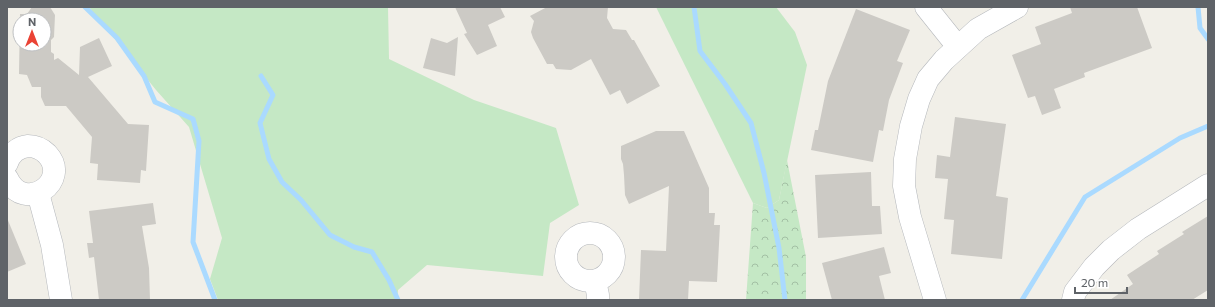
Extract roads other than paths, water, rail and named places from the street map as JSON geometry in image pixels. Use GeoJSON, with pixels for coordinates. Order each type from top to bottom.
{"type":"FeatureCollection","features":[{"type":"Feature","properties":{"kind":"street"},"geometry":{"type":"LineString","coordinates":[[926,7],[958,47]]}},
{"type":"Feature","properties":{"kind":"street"},"geometry":{"type":"LineString","coordinates":[[935,300],[910,218],[904,186],[905,159],[911,126],[919,99],[928,79],[944,60],[978,29],[1017,7]]}},
{"type":"Feature","properties":{"kind":"street"},"geometry":{"type":"LineString","coordinates":[[7,178],[15,190],[30,194],[38,193],[45,189],[53,178],[53,163],[50,156],[44,151],[31,146],[20,148],[9,155]]}},
{"type":"Feature","properties":{"kind":"street"},"geometry":{"type":"LineString","coordinates":[[1073,300],[1074,292],[1094,267],[1111,250],[1138,229],[1208,185]]}},
{"type":"Feature","properties":{"kind":"street"},"geometry":{"type":"LineString","coordinates":[[38,193],[52,245],[61,300]]}},
{"type":"Feature","properties":{"kind":"waterway"},"geometry":{"type":"LineString","coordinates":[[85,7],[117,38],[144,76],[155,102],[193,119],[199,141],[193,242],[215,300]]}},
{"type":"Feature","properties":{"kind":"waterway"},"geometry":{"type":"LineString","coordinates":[[694,7],[700,51],[725,84],[751,123],[764,173],[779,248],[785,300]]}},
{"type":"Feature","properties":{"kind":"waterway"},"geometry":{"type":"LineString","coordinates":[[1198,7],[1200,28],[1208,39]]}},
{"type":"Feature","properties":{"kind":"waterway"},"geometry":{"type":"LineString","coordinates":[[261,76],[273,95],[260,123],[269,159],[282,182],[301,200],[330,235],[354,247],[372,252],[389,280],[398,300]]}},
{"type":"Feature","properties":{"kind":"waterway"},"geometry":{"type":"LineString","coordinates":[[1022,300],[1085,197],[1180,138],[1208,126]]}}]}
